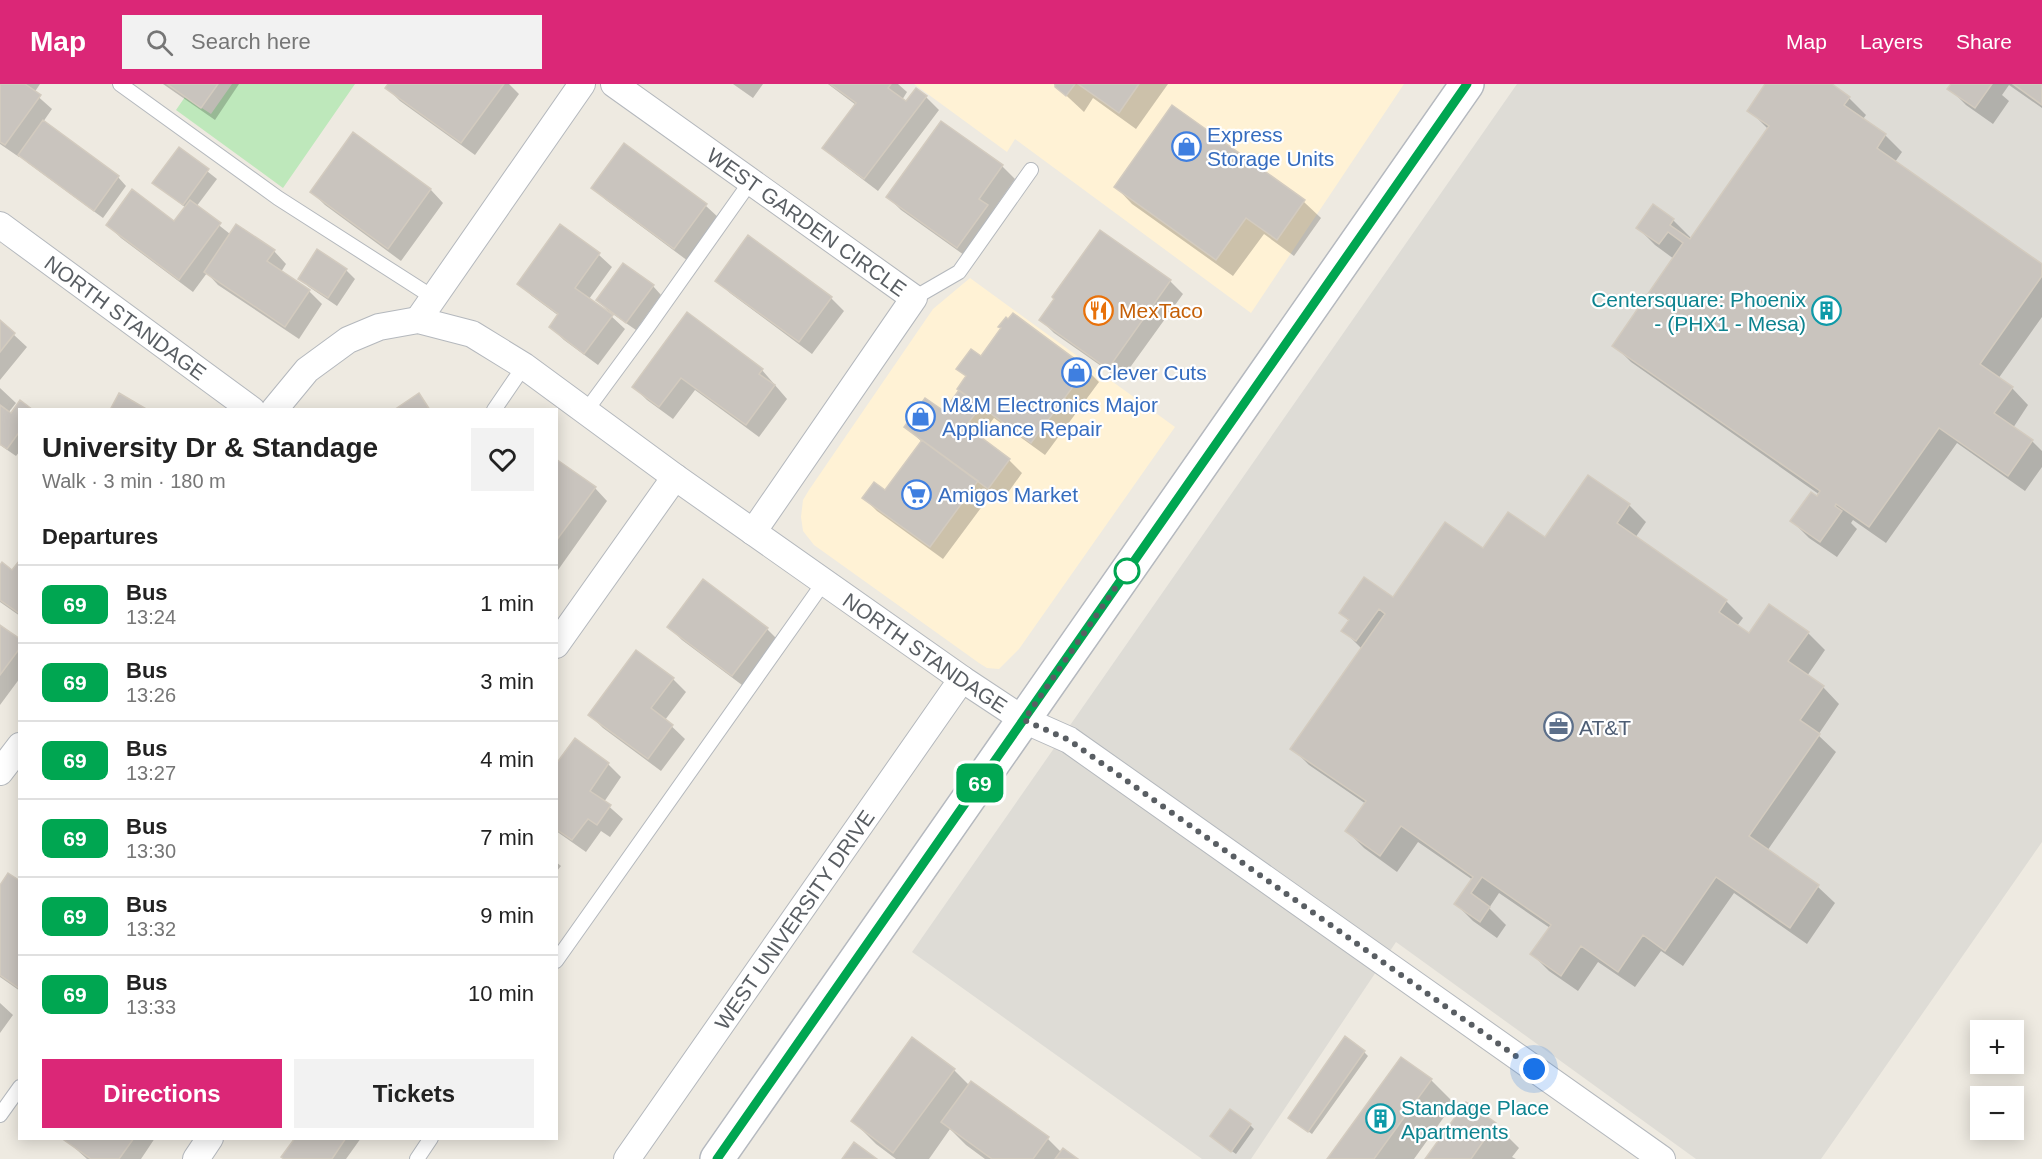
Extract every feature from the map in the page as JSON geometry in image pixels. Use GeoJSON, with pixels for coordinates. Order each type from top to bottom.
{"type":"FeatureCollection","features":[{"type":"Feature","properties":{"kind":"main road"},"geometry":{"type":"LineString","coordinates":[[717,1159],[1467,84]]}},
{"type":"Feature","properties":{"kind":"street"},"geometry":{"type":"LineString","coordinates":[[418,320],[582,84]]}},
{"type":"Feature","properties":{"kind":"street","name":"WEST GARDEN CIRCLE"},"geometry":{"type":"LineString","coordinates":[[614,84],[914,298],[753,532]]}},
{"type":"Feature","properties":{"kind":"street","name":"NORTH STANDAGE"},"geometry":{"type":"LineString","coordinates":[[0,225],[249,408]]}},
{"type":"Feature","properties":{"kind":"street","name":"NORTH STANDAGE"},"geometry":{"type":"LineString","coordinates":[[276,408],[307,370],[348,340],[379,327],[418,320],[472,334],[524,366],[675,477],[962,679],[1024,720],[1069,740],[1662,1159]]}},
{"type":"Feature","properties":{"kind":"street"},"geometry":{"type":"LineString","coordinates":[[558,642],[675,477]]}},
{"type":"Feature","properties":{"kind":"street","name":"WEST UNIVERSITY DRIVE"},"geometry":{"type":"LineString","coordinates":[[627,1159],[962,679]]}},
{"type":"Feature","properties":{"kind":"street"},"geometry":{"type":"LineString","coordinates":[[0,772],[18,749]]}},
{"type":"Feature","properties":{"kind":"street"},"geometry":{"type":"LineString","coordinates":[[196,1159],[209,1140]]}},
{"type":"Feature","properties":{"kind":"lane"},"geometry":{"type":"LineString","coordinates":[[120,84],[278,198],[434,298]]}},
{"type":"Feature","properties":{"kind":"lane"},"geometry":{"type":"LineString","coordinates":[[914,298],[959,272],[1031,170]]}},
{"type":"Feature","properties":{"kind":"lane"},"geometry":{"type":"LineString","coordinates":[[586,411],[751,181]]}},
{"type":"Feature","properties":{"kind":"lane"},"geometry":{"type":"LineString","coordinates":[[495,408],[524,366]]}},
{"type":"Feature","properties":{"kind":"lane"},"geometry":{"type":"LineString","coordinates":[[558,958],[824,582]]}},
{"type":"Feature","properties":{"kind":"lane"},"geometry":{"type":"LineString","coordinates":[[0,1115],[18,1090]]}},
{"type":"Feature","properties":{"kind":"lane"},"geometry":{"type":"LineString","coordinates":[[417,1159],[430,1140]]}},
{"type":"Feature","properties":{"kind":"shaded area"},"geometry":{"type":"Polygon","coordinates":[[[914,84],[1404,84],[1251,313],[1015,139],[1007,152],[914,84]]]}},
{"type":"Feature","properties":{"kind":"shaded area"},"geometry":{"type":"Polygon","coordinates":[[[1517,84],[2042,84],[2042,842],[1821,1159],[1696,1159],[1396,942],[1251,1159],[1202,1159],[912,952],[1517,84]]]}},
{"type":"Feature","properties":{"kind":"shaded area"},"geometry":{"type":"Polygon","coordinates":[[[970,278],[1175,427],[1019,649],[999,669],[987,668],[979,663],[814,545],[803,531],[801,517],[803,500],[809,490],[933,309],[970,278]]]}},
{"type":"Feature","properties":{"kind":"green space"},"geometry":{"type":"Polygon","coordinates":[[[232,84],[355,84],[283,188],[176,110],[185,97],[211,114],[232,84]]]}},
{"type":"Feature","properties":{"kind":"building"},"geometry":{"type":"Polygon","coordinates":[[[0,84],[25,84],[41,95],[5,145],[0,142],[0,84]]]}},
{"type":"Feature","properties":{"kind":"building"},"geometry":{"type":"Polygon","coordinates":[[[167,84],[218,84],[201,108],[167,84]]]}},
{"type":"Feature","properties":{"kind":"building"},"geometry":{"type":"Polygon","coordinates":[[[388,84],[504,84],[461,143],[385,88],[388,84]]]}},
{"type":"Feature","properties":{"kind":"building"},"geometry":{"type":"Polygon","coordinates":[[[830,84],[891,84],[888,88],[906,101],[916,88],[927,96],[864,179],[822,148],[856,103],[830,84]]]}},
{"type":"Feature","properties":{"kind":"building"},"geometry":{"type":"Polygon","coordinates":[[[1055,84],[1075,84],[1066,96],[1055,87],[1055,84]]]}},
{"type":"Feature","properties":{"kind":"building"},"geometry":{"type":"Polygon","coordinates":[[[1078,84],[1139,84],[1119,113],[1078,84]]]}},
{"type":"Feature","properties":{"kind":"building","name":"Centersquare: Phoenix - (PHX1 - Mesa)"},"geometry":{"type":"Polygon","coordinates":[[[1765,84],[1832,84],[1850,97],[1844,105],[1886,134],[1877,148],[2042,264],[2042,276],[1980,364],[2013,387],[1994,413],[2033,440],[2008,476],[1939,428],[1869,527],[1836,504],[1835,506],[1842,511],[1820,542],[1790,521],[1811,492],[1817,496],[1820,491],[1612,346],[1683,243],[1668,232],[1659,244],[1636,228],[1653,204],[1674,219],[1670,225],[1690,239],[1769,126],[1747,111],[1765,84]]]}},
{"type":"Feature","properties":{"kind":"building"},"geometry":{"type":"Polygon","coordinates":[[[1951,84],[1992,84],[1975,108],[1947,89],[1951,84]]]}},
{"type":"Feature","properties":{"kind":"building"},"geometry":{"type":"Polygon","coordinates":[[[2013,84],[2042,84],[2042,105],[2013,84]]]}},
{"type":"Feature","properties":{"kind":"building","name":"Express Storage Units"},"geometry":{"type":"Polygon","coordinates":[[[1172,105],[1305,200],[1277,240],[1246,218],[1216,260],[1114,187],[1172,105]]]}},
{"type":"Feature","properties":{"kind":"building"},"geometry":{"type":"Polygon","coordinates":[[[43,120],[119,176],[94,211],[18,155],[43,120]]]}},
{"type":"Feature","properties":{"kind":"building"},"geometry":{"type":"Polygon","coordinates":[[[941,121],[1003,165],[979,199],[988,205],[957,248],[886,197],[941,121]]]}},
{"type":"Feature","properties":{"kind":"building"},"geometry":{"type":"Polygon","coordinates":[[[353,132],[431,189],[388,249],[310,192],[353,132]]]}},
{"type":"Feature","properties":{"kind":"building"},"geometry":{"type":"Polygon","coordinates":[[[624,143],[707,204],[674,249],[591,188],[624,143]]]}},
{"type":"Feature","properties":{"kind":"building"},"geometry":{"type":"Polygon","coordinates":[[[179,147],[209,169],[183,205],[152,183],[179,147]]]}},
{"type":"Feature","properties":{"kind":"building"},"geometry":{"type":"Polygon","coordinates":[[[132,189],[174,221],[190,200],[221,223],[179,280],[106,225],[132,189]]]}},
{"type":"Feature","properties":{"kind":"building"},"geometry":{"type":"Polygon","coordinates":[[[236,224],[275,250],[267,261],[310,290],[285,327],[204,272],[236,224]]]}},
{"type":"Feature","properties":{"kind":"building"},"geometry":{"type":"Polygon","coordinates":[[[560,224],[600,253],[575,288],[613,315],[584,354],[549,327],[558,314],[517,284],[560,224]]]}},
{"type":"Feature","properties":{"kind":"building","name":"MexTaco"},"geometry":{"type":"Polygon","coordinates":[[[1100,230],[1171,280],[1108,369],[1039,320],[1054,299],[1052,297],[1100,230]]]}},
{"type":"Feature","properties":{"kind":"building"},"geometry":{"type":"Polygon","coordinates":[[[748,235],[832,297],[799,342],[715,281],[748,235]]]}},
{"type":"Feature","properties":{"kind":"building"},"geometry":{"type":"Polygon","coordinates":[[[317,249],[347,269],[328,298],[298,279],[317,249]]]}},
{"type":"Feature","properties":{"kind":"building"},"geometry":{"type":"Polygon","coordinates":[[[623,263],[654,285],[626,323],[596,300],[623,263]]]}},
{"type":"Feature","properties":{"kind":"building"},"geometry":{"type":"Polygon","coordinates":[[[687,312],[763,369],[759,374],[775,385],[746,425],[681,378],[659,407],[632,387],[687,312]]]}},
{"type":"Feature","properties":{"kind":"building"},"geometry":{"type":"Polygon","coordinates":[[[1013,313],[1087,368],[1031,443],[957,389],[966,376],[956,369],[971,349],[981,356],[1001,328],[998,327],[1006,317],[1008,319],[1013,313]]]}},
{"type":"Feature","properties":{"kind":"building"},"geometry":{"type":"Polygon","coordinates":[[[0,320],[15,333],[0,352],[0,320]]]}},
{"type":"Feature","properties":{"kind":"building"},"geometry":{"type":"Polygon","coordinates":[[[959,390],[981,406],[966,426],[1010,459],[988,489],[904,427],[925,398],[944,411],[959,390]]]}},
{"type":"Feature","properties":{"kind":"building"},"geometry":{"type":"Polygon","coordinates":[[[119,393],[145,408],[111,408],[119,393]]]}},
{"type":"Feature","properties":{"kind":"building"},"geometry":{"type":"Polygon","coordinates":[[[419,393],[429,408],[397,408],[419,393]]]}},
{"type":"Feature","properties":{"kind":"building"},"geometry":{"type":"Polygon","coordinates":[[[20,400],[30,408],[18,408],[18,434],[7,449],[0,444],[0,405],[11,413],[20,400]]]}},
{"type":"Feature","properties":{"kind":"building","name":"Amigos Market"},"geometry":{"type":"Polygon","coordinates":[[[922,440],[978,481],[930,547],[862,498],[874,482],[885,490],[922,440]]]}},
{"type":"Feature","properties":{"kind":"building"},"geometry":{"type":"Polygon","coordinates":[[[558,460],[596,487],[558,538],[558,460]]]}},
{"type":"Feature","properties":{"kind":"building","name":"AT&T"},"geometry":{"type":"Polygon","coordinates":[[[1588,475],[1630,504],[1617,523],[1727,600],[1719,612],[1749,633],[1769,604],[1809,632],[1788,661],[1824,686],[1800,720],[1820,734],[1749,836],[1819,885],[1790,928],[1716,877],[1665,951],[1643,935],[1618,972],[1581,946],[1561,976],[1530,954],[1551,925],[1482,877],[1471,893],[1490,907],[1480,922],[1454,904],[1473,877],[1401,826],[1380,856],[1345,831],[1366,801],[1290,749],[1385,614],[1379,609],[1356,641],[1341,631],[1349,620],[1339,613],[1364,577],[1393,597],[1445,522],[1483,548],[1508,512],[1545,537],[1588,475]]]}},
{"type":"Feature","properties":{"kind":"building"},"geometry":{"type":"Polygon","coordinates":[[[2,562],[12,570],[18,562],[18,613],[0,600],[0,565],[2,562]]]}},
{"type":"Feature","properties":{"kind":"building"},"geometry":{"type":"Polygon","coordinates":[[[703,579],[768,628],[732,676],[667,627],[703,579]]]}},
{"type":"Feature","properties":{"kind":"building"},"geometry":{"type":"Polygon","coordinates":[[[0,625],[18,638],[18,651],[0,675],[0,625]]]}},
{"type":"Feature","properties":{"kind":"building"},"geometry":{"type":"Polygon","coordinates":[[[636,650],[674,678],[651,708],[673,725],[648,759],[588,715],[636,650]]]}},
{"type":"Feature","properties":{"kind":"building"},"geometry":{"type":"Polygon","coordinates":[[[575,738],[609,763],[590,791],[611,805],[597,825],[588,819],[572,840],[558,830],[558,761],[575,738]]]}},
{"type":"Feature","properties":{"kind":"building"},"geometry":{"type":"Polygon","coordinates":[[[8,873],[18,880],[18,988],[0,975],[0,885],[8,873]]]}},
{"type":"Feature","properties":{"kind":"building"},"geometry":{"type":"Polygon","coordinates":[[[1345,1036],[1365,1051],[1308,1132],[1288,1118],[1345,1036]]]}},
{"type":"Feature","properties":{"kind":"building"},"geometry":{"type":"Polygon","coordinates":[[[912,1037],[955,1069],[893,1153],[851,1121],[912,1037]]]}},
{"type":"Feature","properties":{"kind":"building","name":"Standage Place Apartments"},"geometry":{"type":"Polygon","coordinates":[[[1401,1057],[1432,1079],[1374,1159],[1327,1159],[1401,1057]]]}},
{"type":"Feature","properties":{"kind":"building"},"geometry":{"type":"Polygon","coordinates":[[[971,1081],[1049,1137],[1033,1159],[992,1159],[941,1122],[971,1081]]]}},
{"type":"Feature","properties":{"kind":"building","name":"Standage Place Apartments"},"geometry":{"type":"Polygon","coordinates":[[[1466,1102],[1496,1123],[1471,1159],[1425,1159],[1466,1102]]]}},
{"type":"Feature","properties":{"kind":"building"},"geometry":{"type":"Polygon","coordinates":[[[1230,1109],[1251,1124],[1231,1152],[1210,1136],[1230,1109]]]}},
{"type":"Feature","properties":{"kind":"building"},"geometry":{"type":"Polygon","coordinates":[[[64,1140],[133,1140],[119,1159],[91,1159],[64,1140]]]}},
{"type":"Feature","properties":{"kind":"building"},"geometry":{"type":"Polygon","coordinates":[[[294,1140],[345,1140],[332,1159],[284,1159],[281,1157],[294,1140]]]}},
{"type":"Feature","properties":{"kind":"building"},"geometry":{"type":"Polygon","coordinates":[[[854,1142],[877,1159],[842,1159],[854,1142]]]}},
{"type":"Feature","properties":{"kind":"building"},"geometry":{"type":"Polygon","coordinates":[[[1063,1148],[1078,1159],[1055,1159],[1063,1148]]]}},
{"type":"Feature","properties":{"kind":"bus line","name":"69"},"geometry":{"type":"LineString","coordinates":[[717,1159],[1467,84]]}},
{"type":"Feature","properties":{"kind":"place","name":"Express Storage Units"},"geometry":{"type":"Point","coordinates":[1186,146]}},
{"type":"Feature","properties":{"kind":"place","name":"MexTaco"},"geometry":{"type":"Point","coordinates":[1098,310]}},
{"type":"Feature","properties":{"kind":"place","name":"Centersquare: Phoenix - (PHX1 - Mesa)"},"geometry":{"type":"Point","coordinates":[1827,311]}},
{"type":"Feature","properties":{"kind":"place","name":"Clever Cuts"},"geometry":{"type":"Point","coordinates":[1076,372]}},
{"type":"Feature","properties":{"kind":"place","name":"M&M Electronics Major Appliance Repair"},"geometry":{"type":"Point","coordinates":[921,416]}},
{"type":"Feature","properties":{"kind":"place","name":"Amigos Market"},"geometry":{"type":"Point","coordinates":[917,494]}},
{"type":"Feature","properties":{"kind":"place","name":"AT&T"},"geometry":{"type":"Point","coordinates":[1558,727]}},
{"type":"Feature","properties":{"kind":"place","name":"Standage Place Apartments"},"geometry":{"type":"Point","coordinates":[1380,1119]}},
{"type":"Feature","properties":{"kind":"route"},"geometry":{"type":"LineString","coordinates":[[1127,571],[1024,720],[1069,740],[1534,1069]]}}]}
